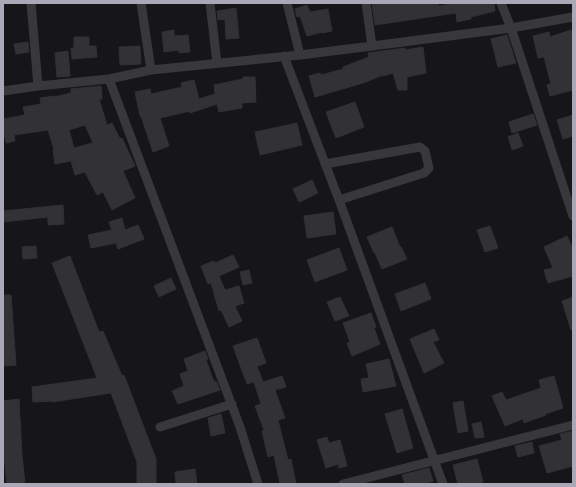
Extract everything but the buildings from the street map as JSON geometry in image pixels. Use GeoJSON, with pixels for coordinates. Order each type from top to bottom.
{"type":"FeatureCollection","features":[{"type":"Feature","properties":{"kind":"street"},"geometry":{"type":"LineString","coordinates":[[31,3],[38,86]]}},
{"type":"Feature","properties":{"kind":"street"},"geometry":{"type":"LineString","coordinates":[[141,3],[151,70]]}},
{"type":"Feature","properties":{"kind":"street"},"geometry":{"type":"LineString","coordinates":[[210,3],[217,63]]}},
{"type":"Feature","properties":{"kind":"street"},"geometry":{"type":"LineString","coordinates":[[287,3],[300,55]]}},
{"type":"Feature","properties":{"kind":"street"},"geometry":{"type":"LineString","coordinates":[[366,3],[372,46]]}},
{"type":"Feature","properties":{"kind":"street"},"geometry":{"type":"LineString","coordinates":[[502,3],[573,216]]}},
{"type":"Feature","properties":{"kind":"street"},"geometry":{"type":"LineString","coordinates":[[3,91],[109,79],[151,70],[300,55],[511,28],[573,17]]}},
{"type":"Feature","properties":{"kind":"street"},"geometry":{"type":"LineString","coordinates":[[284,56],[339,200],[443,484]]}},
{"type":"Feature","properties":{"kind":"street"},"geometry":{"type":"LineString","coordinates":[[109,79],[232,404],[258,484]]}},
{"type":"Feature","properties":{"kind":"street"},"geometry":{"type":"LineString","coordinates":[[325,164],[420,147],[425,151],[429,168],[424,174],[339,200]]}},
{"type":"Feature","properties":{"kind":"street"},"geometry":{"type":"LineString","coordinates":[[160,427],[232,404]]}},
{"type":"Feature","properties":{"kind":"street"},"geometry":{"type":"LineString","coordinates":[[343,484],[573,425]]}}]}
